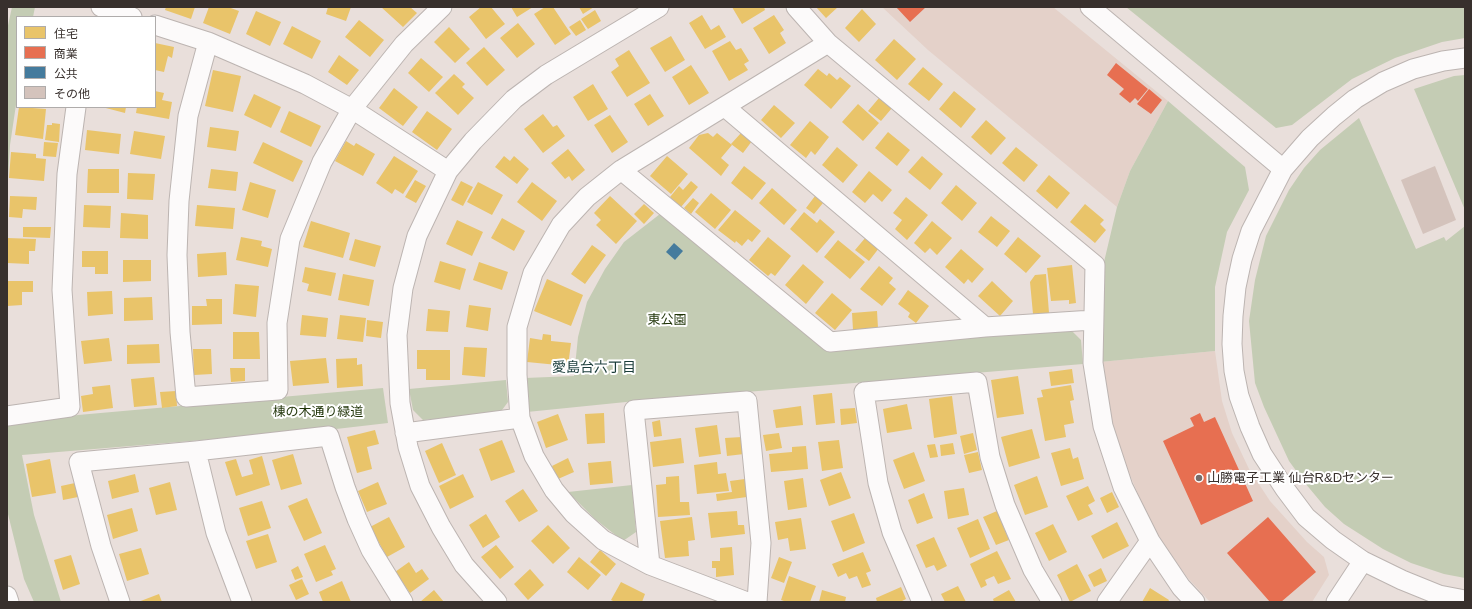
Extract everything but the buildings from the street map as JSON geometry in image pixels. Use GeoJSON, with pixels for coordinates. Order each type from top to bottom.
{"type":"FeatureCollection","features":[{"type":"Feature","properties":{"kind":"street"},"geometry":{"type":"LineString","coordinates":[[101,7],[129,16]]}},
{"type":"Feature","properties":{"kind":"street"},"geometry":{"type":"LineString","coordinates":[[208,42],[188,116],[179,201],[177,255],[180,332],[186,396],[278,390],[277,323],[290,239],[322,162],[352,109],[404,44],[442,7]]}},
{"type":"Feature","properties":{"kind":"street"},"geometry":{"type":"LineString","coordinates":[[497,602],[464,565],[441,526],[420,486],[408,447],[400,403],[397,335],[403,288],[417,236],[448,171],[473,141],[514,99],[546,75],[659,7]]}},
{"type":"Feature","properties":{"kind":"street"},"geometry":{"type":"LineString","coordinates":[[796,7],[828,43],[1095,265],[1093,363],[1103,426],[1123,487],[1150,541],[1180,587],[1194,602]]}},
{"type":"Feature","properties":{"kind":"street"},"geometry":{"type":"LineString","coordinates":[[1090,7],[1283,169]]}},
{"type":"Feature","properties":{"kind":"street"},"geometry":{"type":"LineString","coordinates":[[156,25],[208,42],[305,84],[352,109],[448,171]]}},
{"type":"Feature","properties":{"kind":"street"},"geometry":{"type":"LineString","coordinates":[[747,602],[650,565],[604,540],[574,514],[554,490],[538,463],[520,418],[517,375],[517,327],[533,274],[561,225],[587,197],[621,170],[828,43]]}},
{"type":"Feature","properties":{"kind":"street"},"geometry":{"type":"LineString","coordinates":[[1465,58],[1443,61],[1413,69],[1383,82],[1355,99],[1310,138],[1283,169],[1251,231],[1242,258],[1236,287],[1232,344],[1234,370],[1239,396],[1250,426],[1262,454],[1306,517],[1333,540],[1363,561],[1402,580],[1440,594],[1465,600]]}},
{"type":"Feature","properties":{"kind":"street"},"geometry":{"type":"LineString","coordinates":[[725,107],[985,327]]}},
{"type":"Feature","properties":{"kind":"street"},"geometry":{"type":"LineString","coordinates":[[7,416],[70,407],[62,290],[67,174],[76,108]]}},
{"type":"Feature","properties":{"kind":"street"},"geometry":{"type":"LineString","coordinates":[[621,170],[830,342],[985,327],[1093,320]]}},
{"type":"Feature","properties":{"kind":"street"},"geometry":{"type":"LineString","coordinates":[[922,602],[892,532],[878,482],[864,392],[978,382],[990,457],[1005,505],[1033,570],[1052,602]]}},
{"type":"Feature","properties":{"kind":"street"},"geometry":{"type":"LineString","coordinates":[[650,565],[634,410],[747,401],[761,543],[757,602]]}},
{"type":"Feature","properties":{"kind":"street"},"geometry":{"type":"LineString","coordinates":[[405,433],[520,418]]}},
{"type":"Feature","properties":{"kind":"street"},"geometry":{"type":"LineString","coordinates":[[120,602],[101,546],[79,462],[329,436],[357,520],[371,550],[403,602]]}},
{"type":"Feature","properties":{"kind":"street"},"geometry":{"type":"LineString","coordinates":[[196,451],[216,533],[242,602]]}},
{"type":"Feature","properties":{"kind":"street"},"geometry":{"type":"LineString","coordinates":[[1107,602],[1150,541]]}},
{"type":"Feature","properties":{"kind":"street"},"geometry":{"type":"LineString","coordinates":[[1336,602],[1363,561]]}},
{"type":"Feature","properties":{"kind":"street"},"geometry":{"type":"LineString","coordinates":[[7,596],[9,602]]}},
{"type":"Feature","properties":{"kind":"shaded area"},"geometry":{"type":"Polygon","coordinates":[[[882,7],[1053,7],[1168,101],[1130,171],[1117,207],[928,50],[882,7]]]}},
{"type":"Feature","properties":{"kind":"shaded area"},"geometry":{"type":"Polygon","coordinates":[[[1215,351],[1222,401],[1232,433],[1249,469],[1270,501],[1307,542],[1324,557],[1329,575],[1312,602],[1210,602],[1187,577],[1161,541],[1143,506],[1122,456],[1107,402],[1100,362],[1215,351]]]}},
{"type":"Feature","properties":{"kind":"green space"},"geometry":{"type":"Polygon","coordinates":[[[12,7],[35,7],[33,16],[16,16],[16,105],[10,145],[7,194],[7,30],[12,7]]]}},
{"type":"Feature","properties":{"kind":"green space"},"geometry":{"type":"Polygon","coordinates":[[[1126,7],[1465,7],[1465,38],[1442,42],[1395,58],[1352,79],[1292,125],[1276,128],[1126,7]]]}},
{"type":"Feature","properties":{"kind":"green space"},"geometry":{"type":"Polygon","coordinates":[[[1465,75],[1465,210],[1414,89],[1454,76],[1465,75]]]}},
{"type":"Feature","properties":{"kind":"green space"},"geometry":{"type":"Polygon","coordinates":[[[1168,101],[1245,167],[1249,190],[1227,232],[1215,287],[1215,351],[1100,362],[1104,262],[1117,207],[1130,171],[1168,101]]]}},
{"type":"Feature","properties":{"kind":"green space"},"geometry":{"type":"Polygon","coordinates":[[[1359,118],[1416,249],[1444,237],[1446,241],[1465,226],[1465,578],[1444,574],[1411,563],[1383,549],[1344,524],[1325,507],[1289,461],[1264,407],[1255,383],[1249,321],[1255,280],[1266,236],[1289,190],[1304,168],[1320,150],[1359,118]]]}},
{"type":"Feature","properties":{"kind":"green space","name":"東公園"},"geometry":{"type":"Polygon","coordinates":[[[660,214],[827,351],[1070,329],[1081,340],[1083,364],[626,402],[527,412],[525,378],[574,376],[578,337],[587,302],[605,269],[624,242],[660,214]]]}},
{"type":"Feature","properties":{"kind":"green space"},"geometry":{"type":"Polygon","coordinates":[[[506,380],[508,402],[499,414],[423,420],[413,410],[409,389],[506,380]]]}},
{"type":"Feature","properties":{"kind":"green space","name":"棟の木通り緑道"},"geometry":{"type":"Polygon","coordinates":[[[383,388],[388,423],[336,429],[22,455],[34,515],[61,602],[34,602],[24,579],[7,510],[7,425],[78,415],[383,388]]]}},
{"type":"Feature","properties":{"kind":"green space"},"geometry":{"type":"Polygon","coordinates":[[[632,485],[636,532],[623,541],[595,519],[568,492],[632,485]]]}},
{"type":"Feature","properties":{"kind":"place","name":"山勝電子工業 仙台R&Dセンター"},"geometry":{"type":"Point","coordinates":[1199,478]}},
{"type":"Feature","properties":{"kind":"district","name":"愛島台六丁目"},"geometry":{"type":"Point","coordinates":[594,368]}}]}
